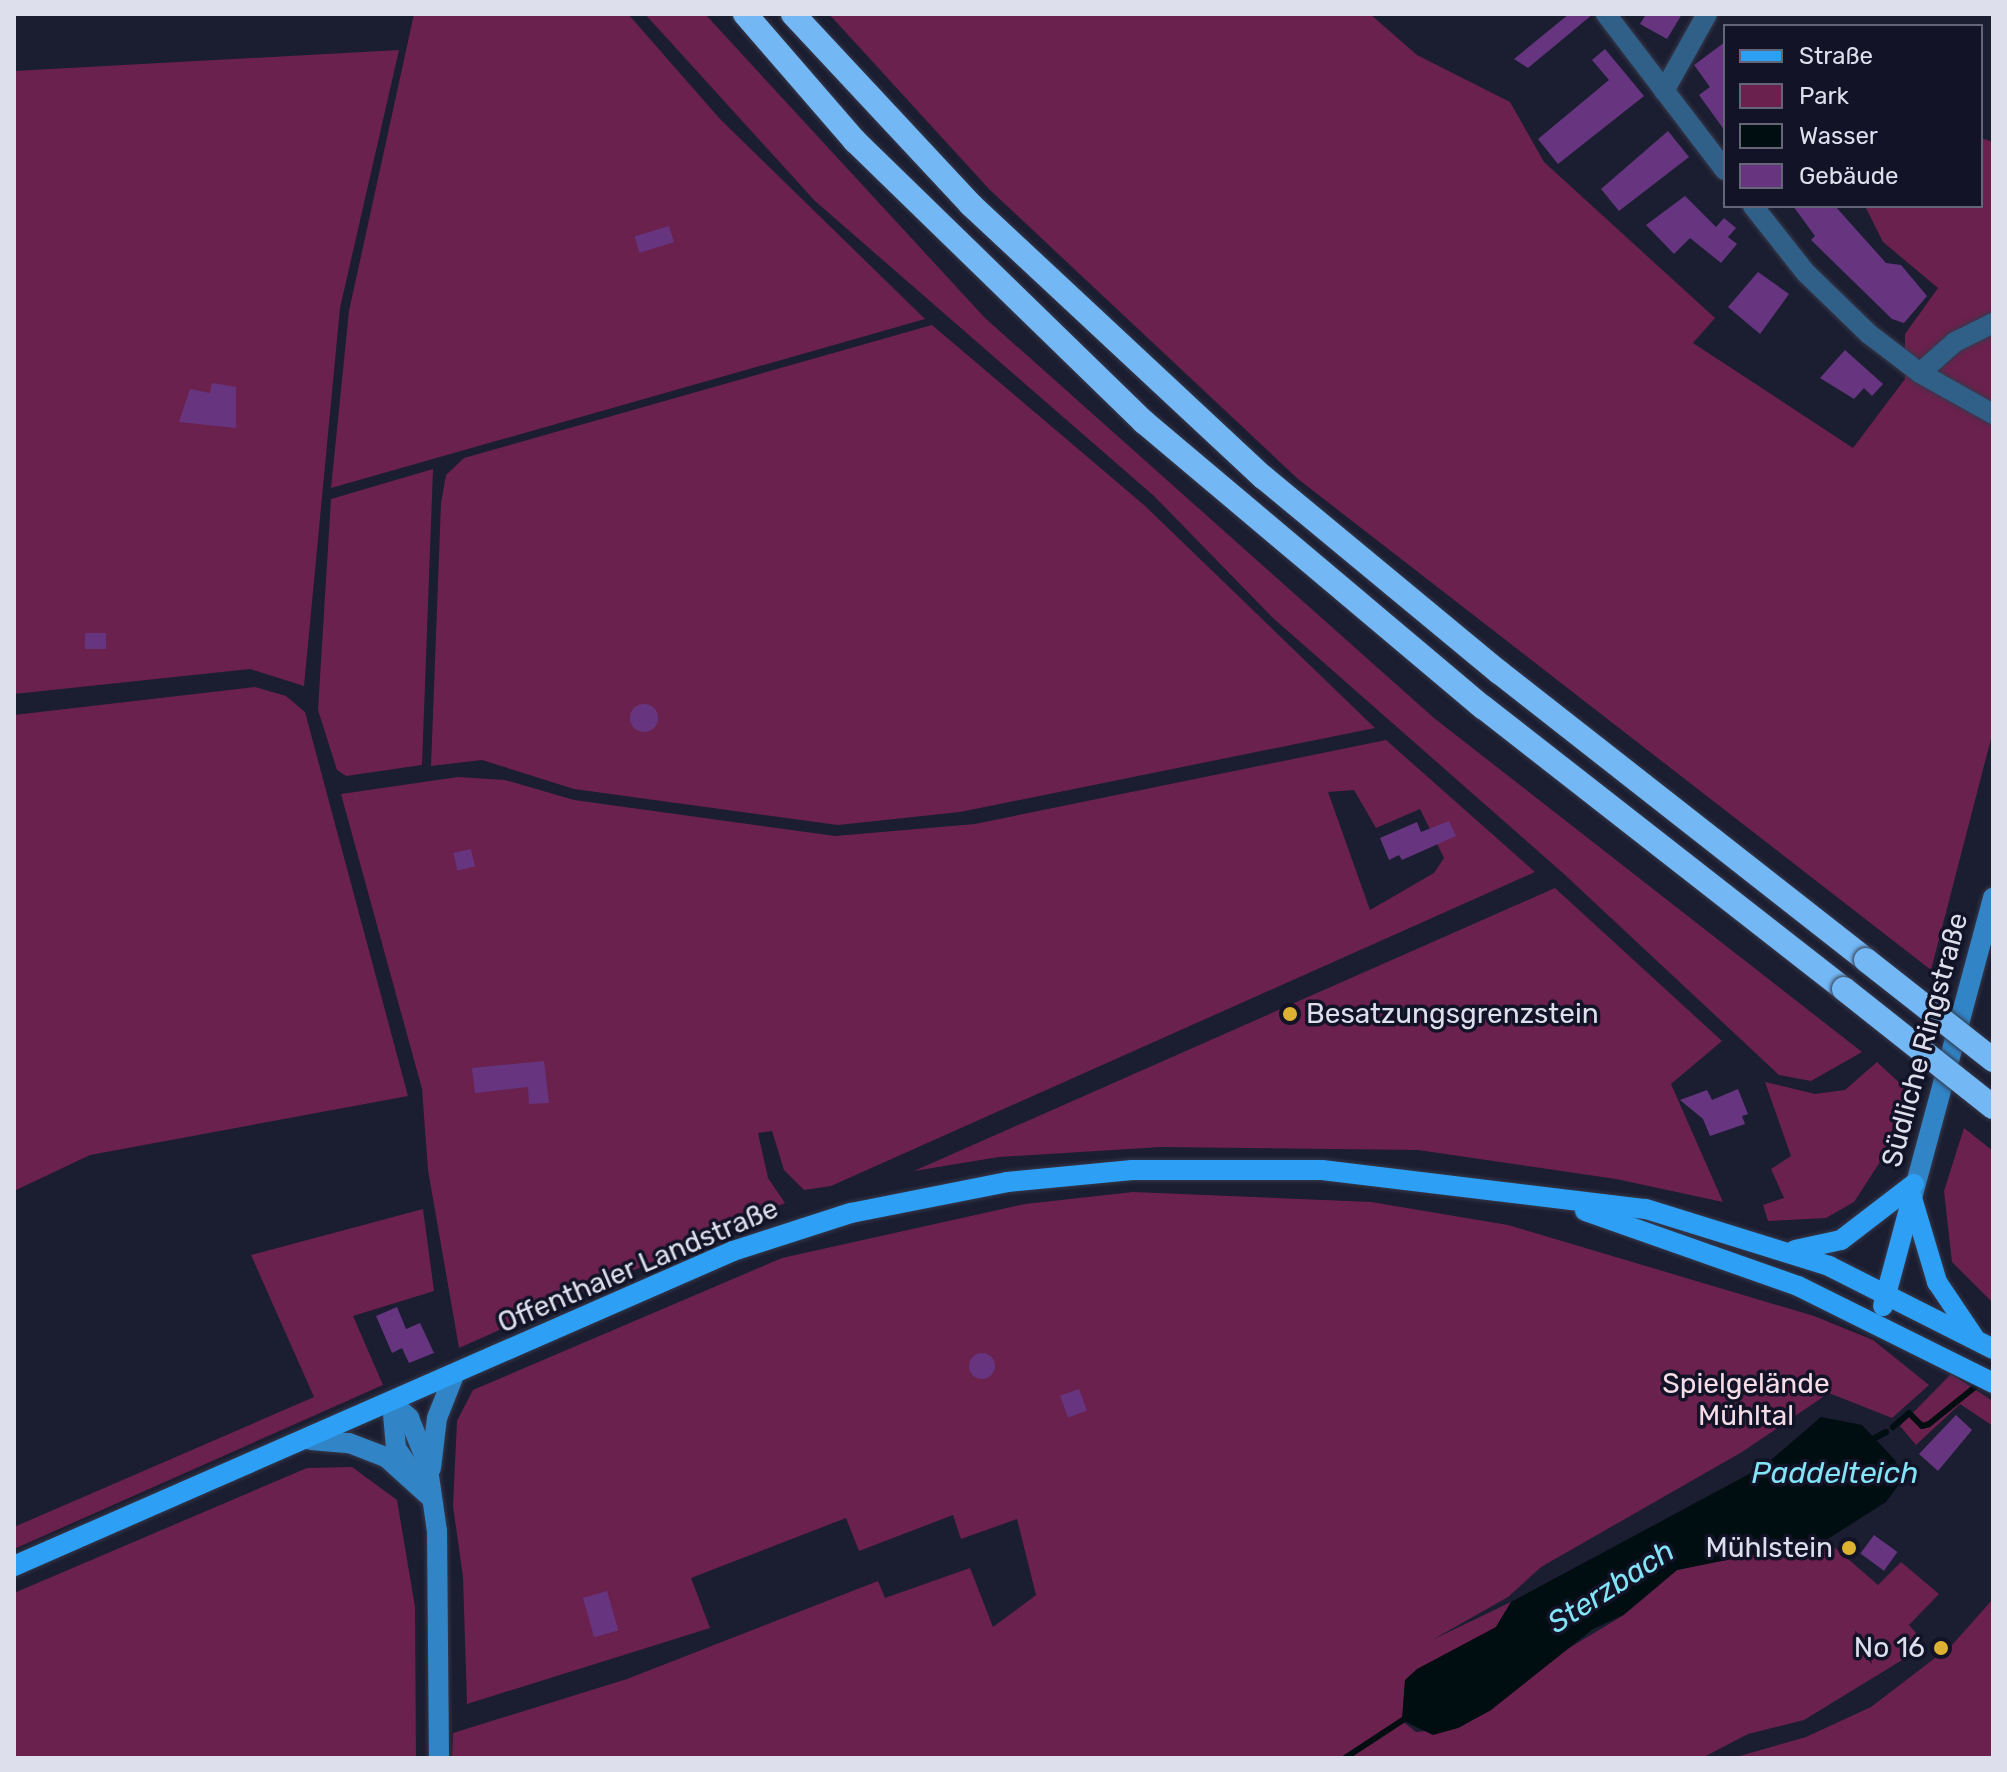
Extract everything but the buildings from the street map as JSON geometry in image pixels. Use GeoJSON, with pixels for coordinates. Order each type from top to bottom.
{"type":"FeatureCollection","features":[{"type":"Feature","properties":{"kind":"highway"},"geometry":{"type":"LineString","coordinates":[[745,14],[855,141],[1144,422],[1472,698],[1993,1107]]}},
{"type":"Feature","properties":{"kind":"highway"},"geometry":{"type":"LineString","coordinates":[[793,14],[971,205],[1263,477],[1487,663],[1993,1060]]}},
{"type":"Feature","properties":{"kind":"main road","name":"Offenthaler Landstraße"},"geometry":{"type":"LineString","coordinates":[[14,1566],[311,1440],[770,1237],[894,1203],[1007,1182],[1132,1170],[1307,1170],[1671,1214],[1789,1251],[1886,1294],[1985,1345]]}},
{"type":"Feature","properties":{"kind":"main road"},"geometry":{"type":"LineString","coordinates":[[1789,1251],[1841,1240],[1913,1191]]}},
{"type":"Feature","properties":{"kind":"main road"},"geometry":{"type":"LineString","coordinates":[[1879,1322],[1913,1191]]}},
{"type":"Feature","properties":{"kind":"main road"},"geometry":{"type":"LineString","coordinates":[[1913,1191],[1937,1282],[1985,1345]]}},
{"type":"Feature","properties":{"kind":"main road","name":"Offenthaler Landstraße"},"geometry":{"type":"LineString","coordinates":[[1560,1202],[1714,1252],[1879,1322],[1993,1383]]}},
{"type":"Feature","properties":{"kind":"street"},"geometry":{"type":"LineString","coordinates":[[1606,14],[1723,167]]}},
{"type":"Feature","properties":{"kind":"street"},"geometry":{"type":"LineString","coordinates":[[1664,91],[1707,14]]}},
{"type":"Feature","properties":{"kind":"street"},"geometry":{"type":"LineString","coordinates":[[1755,208],[1823,291],[1920,373],[1993,414]]}},
{"type":"Feature","properties":{"kind":"street"},"geometry":{"type":"LineString","coordinates":[[1920,373],[1955,342],[1993,323]]}},
{"type":"Feature","properties":{"kind":"street","name":"Südliche Ringstraße"},"geometry":{"type":"LineString","coordinates":[[1913,1191],[1993,898]]}},
{"type":"Feature","properties":{"kind":"street"},"geometry":{"type":"LineString","coordinates":[[439,1758],[441,1578],[429,1496],[437,1418],[454,1375]]}},
{"type":"Feature","properties":{"kind":"street"},"geometry":{"type":"LineString","coordinates":[[392,1403],[396,1448],[429,1496]]}},
{"type":"Feature","properties":{"kind":"street"},"geometry":{"type":"LineString","coordinates":[[311,1440],[349,1443],[386,1457],[429,1496]]}},
{"type":"Feature","properties":{"kind":"green space"},"geometry":{"type":"Polygon","coordinates":[[[414,14],[628,14],[720,119],[925,319],[331,488],[349,311],[414,14]]]}},
{"type":"Feature","properties":{"kind":"green space"},"geometry":{"type":"Polygon","coordinates":[[[645,14],[705,14],[985,318],[1434,718],[1862,1052],[1811,1081],[1779,1075],[1564,874],[1273,618],[1154,496],[815,201],[645,14]]]}},
{"type":"Feature","properties":{"kind":"green space"},"geometry":{"type":"Polygon","coordinates":[[[829,14],[1370,14],[1417,55],[1510,102],[1544,162],[1715,318],[1693,343],[1853,448],[1905,379],[1905,334],[1938,288],[1883,242],[1866,208],[1983,208],[1983,139],[1993,142],[1993,731],[1931,970],[1298,479],[989,189],[829,14]]]}},
{"type":"Feature","properties":{"kind":"green space"},"geometry":{"type":"Polygon","coordinates":[[[399,50],[340,308],[304,686],[250,669],[14,694],[14,71],[399,50]]]}},
{"type":"Feature","properties":{"kind":"green space"},"geometry":{"type":"Polygon","coordinates":[[[932,325],[1144,505],[1375,728],[960,812],[838,825],[574,789],[482,760],[431,766],[441,503],[446,475],[464,458],[932,325]]]}},
{"type":"Feature","properties":{"kind":"green space"},"geometry":{"type":"Polygon","coordinates":[[[433,469],[422,765],[346,776],[337,770],[318,710],[331,499],[433,469]]]}},
{"type":"Feature","properties":{"kind":"green space"},"geometry":{"type":"Polygon","coordinates":[[[255,687],[286,696],[305,712],[408,1096],[90,1155],[14,1191],[14,715],[255,687]]]}},
{"type":"Feature","properties":{"kind":"green space"},"geometry":{"type":"Polygon","coordinates":[[[1386,740],[1535,872],[831,1186],[804,1190],[784,1170],[772,1131],[758,1133],[768,1178],[785,1203],[459,1348],[428,1170],[422,1089],[341,794],[458,777],[505,780],[574,800],[835,836],[975,824],[1386,740]],[[1354,790],[1328,792],[1370,910],[1434,873],[1444,858],[1420,809],[1376,828],[1354,790]]]}},
{"type":"Feature","properties":{"kind":"green space"},"geometry":{"type":"Polygon","coordinates":[[[1555,888],[1722,1041],[1671,1084],[1723,1202],[1616,1179],[1418,1150],[1161,1147],[999,1157],[914,1171],[1555,888]]]}},
{"type":"Feature","properties":{"kind":"green space"},"geometry":{"type":"Polygon","coordinates":[[[1877,1062],[1907,1090],[1880,1162],[1854,1202],[1826,1218],[1768,1221],[1763,1205],[1784,1198],[1771,1169],[1791,1156],[1765,1082],[1815,1094],[1845,1090],[1877,1062]]]}},
{"type":"Feature","properties":{"kind":"green space"},"geometry":{"type":"Polygon","coordinates":[[[1964,1128],[1993,1151],[1993,1303],[1952,1262],[1944,1191],[1964,1128]]]}},
{"type":"Feature","properties":{"kind":"green space","name":"Spielgelände Mühltal"},"geometry":{"type":"Polygon","coordinates":[[[1133,1192],[1371,1202],[1508,1225],[1814,1316],[1873,1340],[1929,1385],[1892,1418],[1829,1393],[1742,1452],[1541,1567],[1508,1597],[1432,1640],[1511,1602],[1496,1627],[1405,1681],[1402,1721],[1416,1732],[1458,1728],[1491,1710],[1539,1666],[1624,1615],[1677,1570],[1813,1541],[1826,1540],[1878,1585],[1901,1562],[1939,1594],[1909,1625],[1916,1633],[1907,1657],[1804,1720],[1748,1734],[1702,1758],[452,1758],[453,1733],[627,1679],[878,1581],[885,1598],[970,1568],[993,1627],[1036,1595],[1017,1519],[961,1539],[953,1515],[859,1551],[846,1518],[691,1578],[710,1628],[467,1704],[463,1577],[453,1506],[457,1421],[473,1390],[782,1258],[1025,1204],[1133,1192]]]}},
{"type":"Feature","properties":{"kind":"green space"},"geometry":{"type":"Polygon","coordinates":[[[423,1209],[434,1291],[353,1316],[383,1385],[14,1549],[14,1527],[314,1397],[251,1255],[423,1209]]]}},
{"type":"Feature","properties":{"kind":"green space"},"geometry":{"type":"Polygon","coordinates":[[[1951,1374],[1993,1401],[1993,1426],[1960,1404],[1916,1445],[1900,1426],[1951,1374]]]}},
{"type":"Feature","properties":{"kind":"green space"},"geometry":{"type":"Polygon","coordinates":[[[352,1467],[397,1500],[415,1607],[416,1758],[14,1758],[14,1593],[307,1468],[352,1467]]]}},
{"type":"Feature","properties":{"kind":"green space"},"geometry":{"type":"Polygon","coordinates":[[[1993,1599],[1993,1758],[1733,1758],[1806,1737],[1871,1707],[1952,1645],[1993,1599]]]}},
{"type":"Feature","properties":{"kind":"water","name":"Paddelteich"},"geometry":{"type":"Polygon","coordinates":[[[1821,1417],[1862,1425],[1895,1460],[1902,1480],[1886,1502],[1826,1540],[1677,1570],[1623,1615],[1593,1629],[1491,1710],[1458,1728],[1433,1735],[1402,1720],[1405,1680],[1417,1669],[1496,1627],[1511,1602],[1764,1466],[1821,1417]]]}},
{"type":"Feature","properties":{"kind":"waterway","name":"Sterzbach"},"geometry":{"type":"LineString","coordinates":[[1893,1427],[1909,1413],[1922,1426],[1929,1424],[1975,1387]]}},
{"type":"Feature","properties":{"kind":"waterway","name":"Sterzbach"},"geometry":{"type":"LineString","coordinates":[[1871,1440],[1886,1432]]}},
{"type":"Feature","properties":{"kind":"waterway","name":"Sterzbach"},"geometry":{"type":"LineString","coordinates":[[1345,1758],[1409,1716]]}},
{"type":"Feature","properties":{"kind":"place","name":"Besatzungsgrenzstein"},"geometry":{"type":"Point","coordinates":[1290,1014]}},
{"type":"Feature","properties":{"kind":"place","name":"Mühlstein"},"geometry":{"type":"Point","coordinates":[1849,1548]}},
{"type":"Feature","properties":{"kind":"place","name":"No 16"},"geometry":{"type":"Point","coordinates":[1941,1648]}}]}
